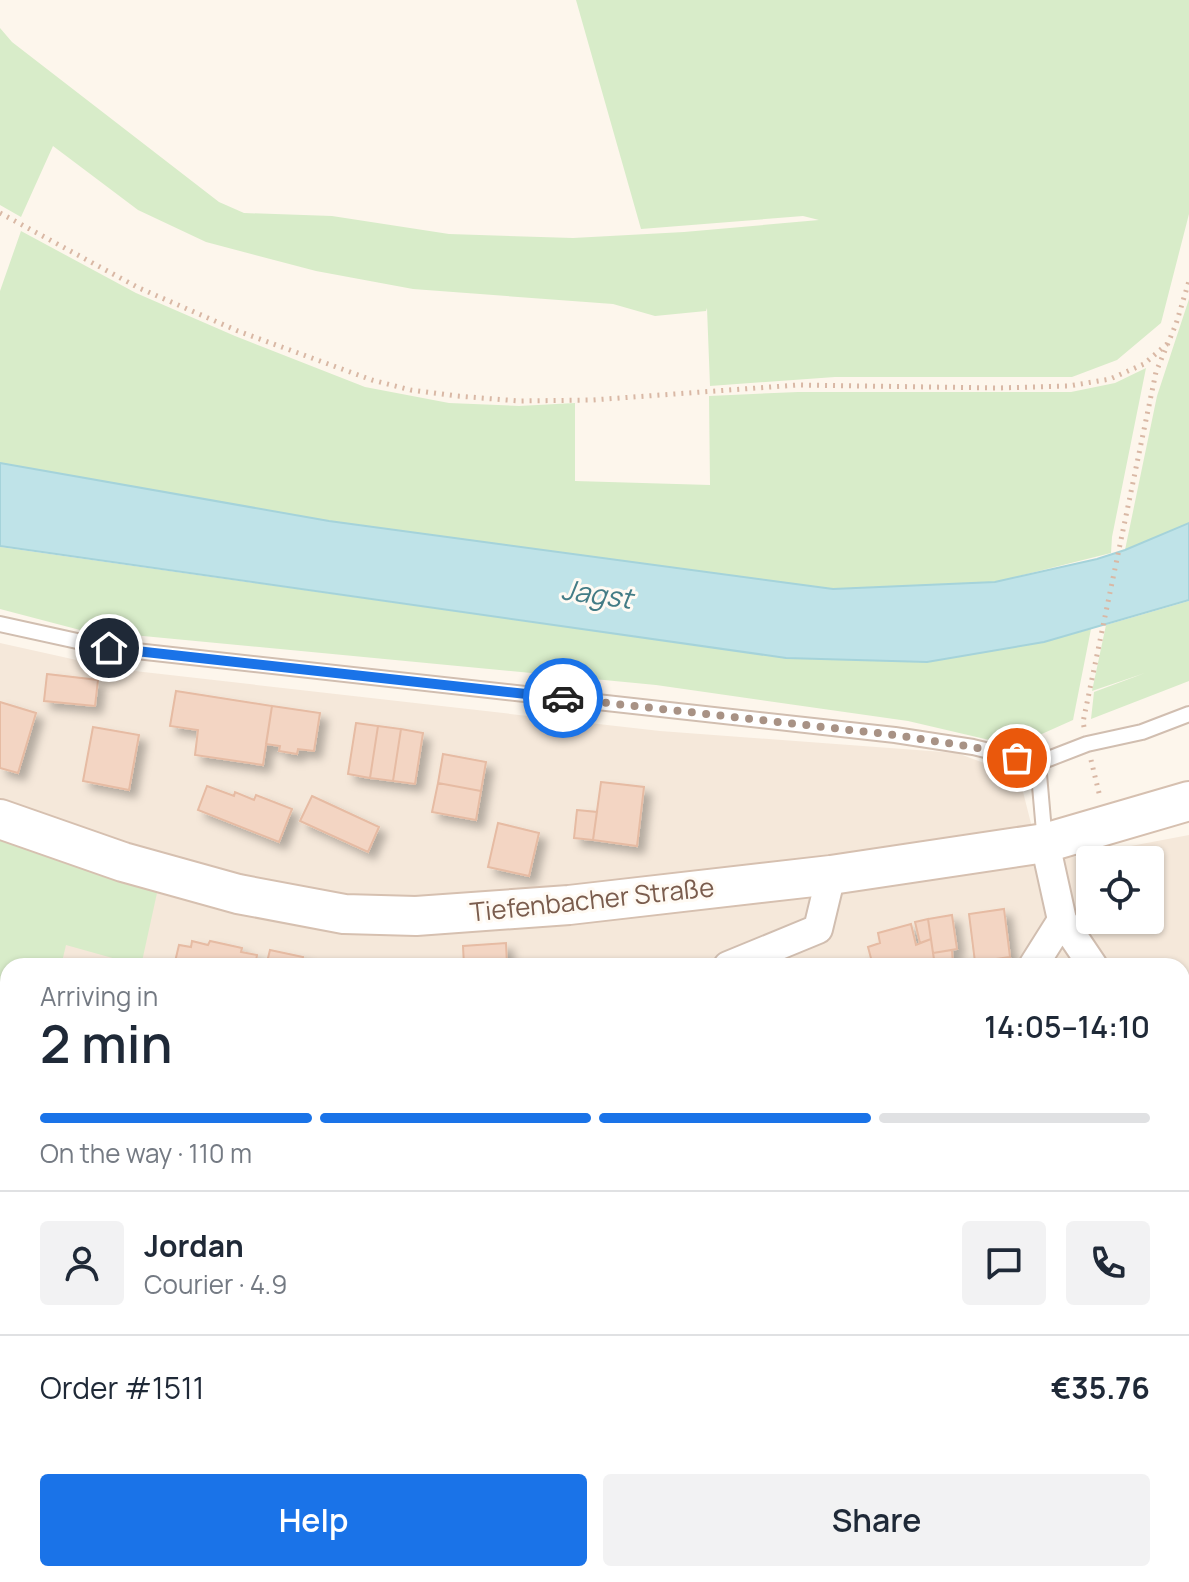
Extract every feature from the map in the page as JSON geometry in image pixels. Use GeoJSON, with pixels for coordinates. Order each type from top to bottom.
{"type":"FeatureCollection","features":[{"type":"Feature","properties":{"kind":"main road","name":"Tiefenbacher Straße"},"geometry":{"type":"LineString","coordinates":[[0,819],[123,862],[238,894],[344,914],[416,916],[569,905],[831,875],[1045,843],[1189,801]]}},
{"type":"Feature","properties":{"kind":"street"},"geometry":{"type":"LineString","coordinates":[[1045,843],[1062,920],[1088,958]]}},
{"type":"Feature","properties":{"kind":"street"},"geometry":{"type":"LineString","coordinates":[[747,958],[818,929],[831,875]]}},
{"type":"Feature","properties":{"kind":"street"},"geometry":{"type":"LineString","coordinates":[[1038,958],[1062,920]]}},
{"type":"Feature","properties":{"kind":"lane"},"geometry":{"type":"LineString","coordinates":[[0,624],[109,648],[895,735],[973,747],[1038,763],[1087,744],[1142,732],[1189,714]]}},
{"type":"Feature","properties":{"kind":"lane"},"geometry":{"type":"LineString","coordinates":[[1038,763],[1045,843]]}},
{"type":"Feature","properties":{"kind":"path"},"geometry":{"type":"LineString","coordinates":[[0,213],[139,288],[238,331],[372,380],[411,390],[457,396],[519,401],[592,400],[798,385],[1069,386],[1110,379],[1144,364],[1167,344]]}},
{"type":"Feature","properties":{"kind":"path"},"geometry":{"type":"LineString","coordinates":[[1107,826],[1083,722],[1156,372],[1176,324],[1189,281]]}},
{"type":"Feature","properties":{"kind":"shaded area"},"geometry":{"type":"Polygon","coordinates":[[[0,643],[117,669],[660,731],[957,753],[1019,776],[1041,863],[1076,856],[1076,934],[1164,934],[1164,846],[1131,846],[1189,835],[1189,958],[0,958],[0,643]]]}},
{"type":"Feature","properties":{"kind":"green space"},"geometry":{"type":"Polygon","coordinates":[[[576,0],[1189,0],[1189,214],[1161,323],[1117,360],[1072,377],[835,377],[710,386],[707,308],[706,311],[655,316],[613,304],[413,289],[316,271],[206,242],[138,210],[53,146],[21,217],[0,205],[0,28],[12,42],[219,202],[244,213],[332,216],[449,234],[573,238],[819,220],[803,216],[641,229],[576,0]]]}},
{"type":"Feature","properties":{"kind":"green space"},"geometry":{"type":"Polygon","coordinates":[[[21,231],[136,293],[365,387],[449,403],[519,406],[575,403],[575,481],[710,485],[709,396],[798,392],[1071,392],[1115,383],[1146,368],[1111,553],[995,582],[833,589],[329,521],[0,463],[0,291],[21,231]]]}},
{"type":"Feature","properties":{"kind":"green space"},"geometry":{"type":"Polygon","coordinates":[[[1189,299],[1189,523],[1125,550],[1157,396],[1189,299]]]}},
{"type":"Feature","properties":{"kind":"green space"},"geometry":{"type":"Polygon","coordinates":[[[0,547],[786,658],[927,662],[1044,642],[1091,629],[1073,720],[1015,746],[908,721],[656,685],[80,630],[0,609],[0,547]]]}},
{"type":"Feature","properties":{"kind":"green space"},"geometry":{"type":"Polygon","coordinates":[[[1189,601],[1189,681],[1091,719],[1094,692],[1145,673],[1092,691],[1106,625],[1189,601]]]}},
{"type":"Feature","properties":{"kind":"green space"},"geometry":{"type":"Polygon","coordinates":[[[0,840],[157,893],[143,958],[112,958],[66,945],[63,958],[0,958],[0,840]]]}},
{"type":"Feature","properties":{"kind":"water","name":"Jagst"},"geometry":{"type":"Polygon","coordinates":[[[0,463],[329,521],[833,589],[995,582],[1097,559],[1189,523],[1189,600],[1044,642],[927,662],[786,658],[0,546],[0,463]]]}},
{"type":"Feature","properties":{"kind":"building"},"geometry":{"type":"Polygon","coordinates":[[[47,674],[98,680],[95,706],[44,701],[47,674]]]}},
{"type":"Feature","properties":{"kind":"building"},"geometry":{"type":"Polygon","coordinates":[[[176,691],[272,706],[263,765],[195,755],[198,730],[170,726],[176,691]]]}},
{"type":"Feature","properties":{"kind":"building"},"geometry":{"type":"Polygon","coordinates":[[[0,702],[36,713],[18,773],[0,768],[0,702]]]}},
{"type":"Feature","properties":{"kind":"building"},"geometry":{"type":"Polygon","coordinates":[[[272,706],[320,713],[314,751],[298,749],[297,754],[279,751],[280,746],[266,744],[272,706]]]}},
{"type":"Feature","properties":{"kind":"building"},"geometry":{"type":"Polygon","coordinates":[[[356,723],[378,726],[370,778],[348,774],[356,723]]]}},
{"type":"Feature","properties":{"kind":"building"},"geometry":{"type":"Polygon","coordinates":[[[378,726],[401,729],[393,781],[370,778],[378,726]]]}},
{"type":"Feature","properties":{"kind":"building"},"geometry":{"type":"Polygon","coordinates":[[[93,727],[139,735],[129,790],[83,781],[93,727]]]}},
{"type":"Feature","properties":{"kind":"building"},"geometry":{"type":"Polygon","coordinates":[[[401,729],[423,733],[415,784],[393,781],[401,729]]]}},
{"type":"Feature","properties":{"kind":"building"},"geometry":{"type":"Polygon","coordinates":[[[443,754],[486,762],[481,791],[438,783],[443,754]]]}},
{"type":"Feature","properties":{"kind":"building"},"geometry":{"type":"Polygon","coordinates":[[[601,782],[644,787],[637,846],[593,840],[601,782]]]}},
{"type":"Feature","properties":{"kind":"building"},"geometry":{"type":"Polygon","coordinates":[[[438,783],[481,791],[476,820],[432,812],[438,783]]]}},
{"type":"Feature","properties":{"kind":"building"},"geometry":{"type":"Polygon","coordinates":[[[207,786],[254,800],[256,795],[292,809],[279,842],[198,810],[207,786]]]}},
{"type":"Feature","properties":{"kind":"building"},"geometry":{"type":"Polygon","coordinates":[[[312,796],[379,827],[368,852],[300,821],[312,796]]]}},
{"type":"Feature","properties":{"kind":"building"},"geometry":{"type":"Polygon","coordinates":[[[577,810],[597,812],[593,840],[574,838],[577,810]]]}},
{"type":"Feature","properties":{"kind":"building"},"geometry":{"type":"Polygon","coordinates":[[[498,823],[539,833],[529,876],[488,867],[498,823]]]}},
{"type":"Feature","properties":{"kind":"building"},"geometry":{"type":"Polygon","coordinates":[[[1004,909],[1010,957],[974,958],[969,914],[1004,909]]]}},
{"type":"Feature","properties":{"kind":"building"},"geometry":{"type":"Polygon","coordinates":[[[952,915],[957,949],[933,953],[928,919],[952,915]]]}},
{"type":"Feature","properties":{"kind":"building"},"geometry":{"type":"Polygon","coordinates":[[[928,919],[931,939],[920,943],[915,922],[928,919]]]}},
{"type":"Feature","properties":{"kind":"building"},"geometry":{"type":"Polygon","coordinates":[[[911,924],[916,945],[931,939],[934,958],[871,958],[868,947],[880,943],[878,933],[911,924]]]}},
{"type":"Feature","properties":{"kind":"building"},"geometry":{"type":"Polygon","coordinates":[[[192,941],[208,945],[210,941],[242,948],[241,952],[257,955],[256,958],[176,958],[179,945],[191,947],[192,941]]]}},
{"type":"Feature","properties":{"kind":"building"},"geometry":{"type":"Polygon","coordinates":[[[506,943],[507,958],[464,958],[463,946],[506,943]]]}},
{"type":"Feature","properties":{"kind":"building"},"geometry":{"type":"Polygon","coordinates":[[[270,950],[303,957],[303,958],[268,958],[270,950]]]}},
{"type":"Feature","properties":{"kind":"building"},"geometry":{"type":"Polygon","coordinates":[[[952,950],[952,958],[934,958],[933,953],[952,950]]]}},
{"type":"Feature","properties":{"kind":"way so far"},"geometry":{"type":"LineString","coordinates":[[563,698],[895,735],[973,747],[1017,758]]}},
{"type":"Feature","properties":{"kind":"route"},"geometry":{"type":"LineString","coordinates":[[109,648],[563,698]]}}]}
